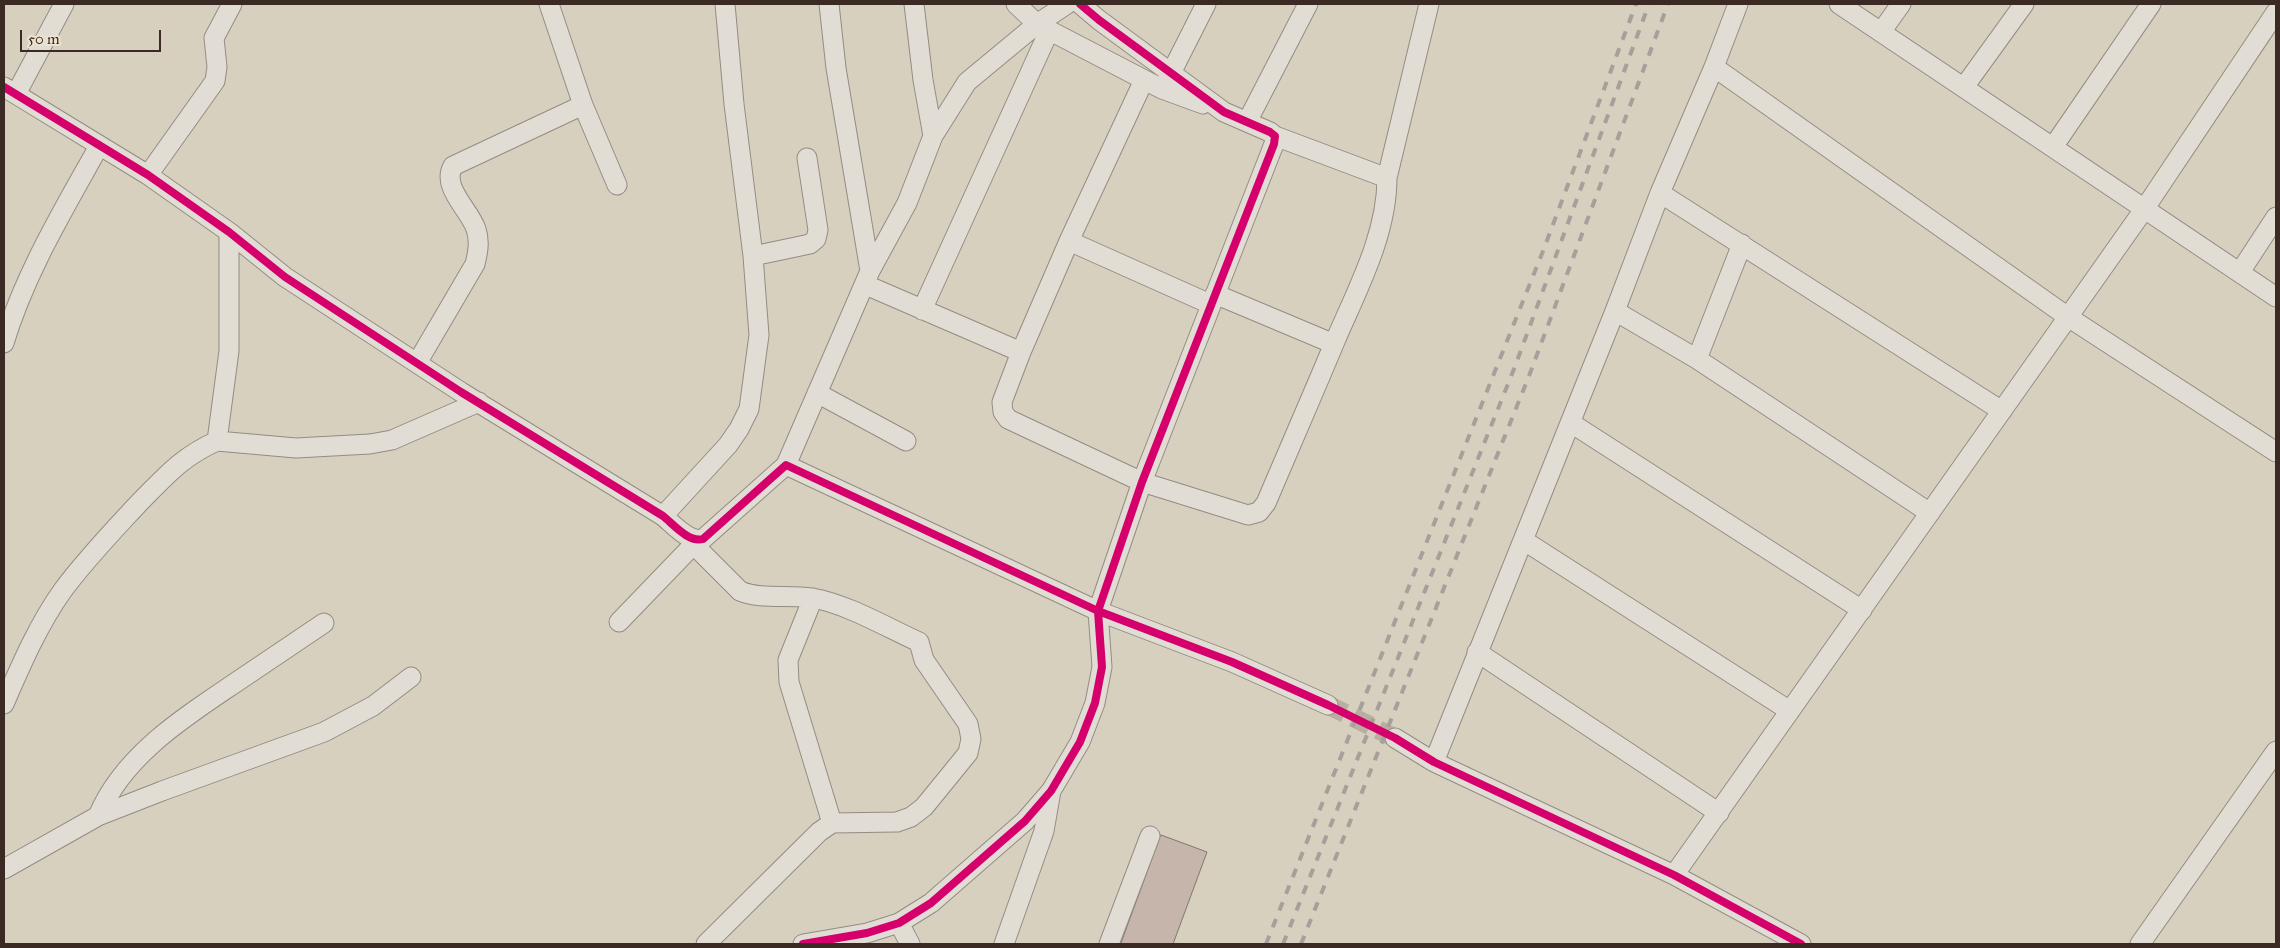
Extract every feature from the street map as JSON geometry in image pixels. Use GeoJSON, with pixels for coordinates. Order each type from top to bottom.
{"type":"FeatureCollection","features":[{"type":"Feature","properties":{"kind":"street"},"geometry":{"type":"LineString","coordinates":[[64,4],[10,91],[148,175],[229,232],[285,277],[417,363],[663,516],[695,542],[740,591],[750,595],[813,598],[836,605],[919,642],[924,660],[968,724],[971,739],[968,753],[924,807],[911,817],[897,822],[832,823],[819,832],[706,944]]}},
{"type":"Feature","properties":{"kind":"street"},"geometry":{"type":"LineString","coordinates":[[148,175],[215,81],[217,67],[214,38],[232,4]]}},
{"type":"Feature","properties":{"kind":"street"},"geometry":{"type":"LineString","coordinates":[[549,4],[583,104],[618,185]]}},
{"type":"Feature","properties":{"kind":"street"},"geometry":{"type":"LineString","coordinates":[[663,516],[728,445],[749,408],[759,335],[753,256],[734,104],[725,4]]}},
{"type":"Feature","properties":{"kind":"street"},"geometry":{"type":"LineString","coordinates":[[829,4],[836,68],[868,278]]}},
{"type":"Feature","properties":{"kind":"street"},"geometry":{"type":"LineString","coordinates":[[914,4],[923,80],[934,136]]}},
{"type":"Feature","properties":{"kind":"street"},"geometry":{"type":"LineString","coordinates":[[1016,4],[1043,28],[1144,80],[1166,81]]}},
{"type":"Feature","properties":{"kind":"street"},"geometry":{"type":"LineString","coordinates":[[619,622],[695,542],[703,539],[786,465],[868,278],[907,203],[934,136],[968,82],[1043,28],[1067,4]]}},
{"type":"Feature","properties":{"kind":"street"},"geometry":{"type":"LineString","coordinates":[[1080,4],[1166,81],[1224,112],[1275,136],[1387,178]]}},
{"type":"Feature","properties":{"kind":"street"},"geometry":{"type":"LineString","coordinates":[[1166,81],[1206,4]]}},
{"type":"Feature","properties":{"kind":"street"},"geometry":{"type":"LineString","coordinates":[[1247,122],[1308,4]]}},
{"type":"Feature","properties":{"kind":"street"},"geometry":{"type":"LineString","coordinates":[[1144,80],[1069,241],[1021,352],[1002,402],[1003,412],[1008,419],[1142,482],[1248,515],[1259,512],[1266,503],[1362,277],[1384,220],[1387,178],[1429,4]]}},
{"type":"Feature","properties":{"kind":"street"},"geometry":{"type":"LineString","coordinates":[[1434,762],[1616,312],[1660,193],[1714,67],[1738,4]]}},
{"type":"Feature","properties":{"kind":"street"},"geometry":{"type":"LineString","coordinates":[[1838,4],[2276,297]]}},
{"type":"Feature","properties":{"kind":"street"},"geometry":{"type":"LineString","coordinates":[[1881,32],[1901,4]]}},
{"type":"Feature","properties":{"kind":"street"},"geometry":{"type":"LineString","coordinates":[[1964,87],[2024,4]]}},
{"type":"Feature","properties":{"kind":"street"},"geometry":{"type":"LineString","coordinates":[[2054,147],[2151,4]]}},
{"type":"Feature","properties":{"kind":"street"},"geometry":{"type":"LineString","coordinates":[[1674,875],[2145,208],[2276,12]]}},
{"type":"Feature","properties":{"kind":"street"},"geometry":{"type":"LineString","coordinates":[[922,310],[1043,28]]}},
{"type":"Feature","properties":{"kind":"street"},"geometry":{"type":"LineString","coordinates":[[1714,67],[2068,317],[2276,452]]}},
{"type":"Feature","properties":{"kind":"street"},"geometry":{"type":"LineString","coordinates":[[417,363],[475,264],[479,246],[476,228],[450,182],[450,172],[454,166],[583,104]]}},
{"type":"Feature","properties":{"kind":"street"},"geometry":{"type":"LineString","coordinates":[[803,944],[867,933],[899,923],[931,904],[1025,821],[1051,791],[1080,742],[1095,703],[1102,668],[1098,611],[1142,482],[1212,299],[1272,152],[1275,136]]}},
{"type":"Feature","properties":{"kind":"street"},"geometry":{"type":"LineString","coordinates":[[4,343],[14,308],[64,208],[99,146]]}},
{"type":"Feature","properties":{"kind":"street"},"geometry":{"type":"LineString","coordinates":[[753,256],[810,244],[816,239],[818,230],[807,158]]}},
{"type":"Feature","properties":{"kind":"street"},"geometry":{"type":"LineString","coordinates":[[1660,193],[2002,411]]}},
{"type":"Feature","properties":{"kind":"street"},"geometry":{"type":"LineString","coordinates":[[2240,272],[2276,217]]}},
{"type":"Feature","properties":{"kind":"street"},"geometry":{"type":"LineString","coordinates":[[217,441],[229,351],[229,232]]}},
{"type":"Feature","properties":{"kind":"street"},"geometry":{"type":"LineString","coordinates":[[1069,241],[1212,299],[1334,344]]}},
{"type":"Feature","properties":{"kind":"street"},"geometry":{"type":"LineString","coordinates":[[1697,359],[1742,244]]}},
{"type":"Feature","properties":{"kind":"street"},"geometry":{"type":"LineString","coordinates":[[868,278],[922,310],[1021,352]]}},
{"type":"Feature","properties":{"kind":"street"},"geometry":{"type":"LineString","coordinates":[[1616,312],[1697,359],[1930,513]]}},
{"type":"Feature","properties":{"kind":"street"},"geometry":{"type":"LineString","coordinates":[[818,393],[906,441]]}},
{"type":"Feature","properties":{"kind":"street"},"geometry":{"type":"LineString","coordinates":[[4,704],[33,640],[63,591],[107,537],[178,463],[195,451],[217,441],[296,448],[370,444],[392,440],[478,402]]}},
{"type":"Feature","properties":{"kind":"street"},"geometry":{"type":"LineString","coordinates":[[1571,423],[1862,610]]}},
{"type":"Feature","properties":{"kind":"street"},"geometry":{"type":"LineString","coordinates":[[786,465],[1098,611],[1232,662],[1328,705]]}},
{"type":"Feature","properties":{"kind":"street"},"geometry":{"type":"LineString","coordinates":[[1523,540],[1790,711]]}},
{"type":"Feature","properties":{"kind":"street"},"geometry":{"type":"LineString","coordinates":[[813,598],[788,660],[789,682],[832,823]]}},
{"type":"Feature","properties":{"kind":"street"},"geometry":{"type":"LineString","coordinates":[[98,816],[106,797],[116,782],[168,731],[324,623]]}},
{"type":"Feature","properties":{"kind":"street"},"geometry":{"type":"LineString","coordinates":[[1477,652],[1719,813]]}},
{"type":"Feature","properties":{"kind":"street"},"geometry":{"type":"LineString","coordinates":[[4,869],[98,816],[324,732],[373,706],[411,677]]}},
{"type":"Feature","properties":{"kind":"street"},"geometry":{"type":"LineString","coordinates":[[1395,738],[1434,762],[1674,875],[1801,944]]}},
{"type":"Feature","properties":{"kind":"street"},"geometry":{"type":"LineString","coordinates":[[2140,944],[2276,751]]}},
{"type":"Feature","properties":{"kind":"street"},"geometry":{"type":"LineString","coordinates":[[1004,944],[1044,831],[1051,791]]}},
{"type":"Feature","properties":{"kind":"street"},"geometry":{"type":"LineString","coordinates":[[1109,944],[1150,836]]}},
{"type":"Feature","properties":{"kind":"street"},"geometry":{"type":"LineString","coordinates":[[899,923],[910,944]]}},
{"type":"Feature","properties":{"kind":"building"},"geometry":{"type":"Polygon","coordinates":[[[1161,835],[1207,852],[1173,944],[1121,944],[1161,835]]]}},
{"type":"Feature","properties":{"kind":"tunnel"},"geometry":{"type":"LineString","coordinates":[[1328,705],[1395,738]]}},
{"type":"Feature","properties":{"kind":"railway"},"geometry":{"type":"LineString","coordinates":[[1266,944],[1543,251],[1636,4]]}},
{"type":"Feature","properties":{"kind":"railway"},"geometry":{"type":"LineString","coordinates":[[1283,944],[1514,369],[1649,4]]}},
{"type":"Feature","properties":{"kind":"railway"},"geometry":{"type":"LineString","coordinates":[[1301,944],[1529,376],[1668,4]]}},
{"type":"Feature","properties":{"kind":"cycle path"},"geometry":{"type":"LineString","coordinates":[[803,944],[867,933],[899,923],[931,903],[1025,821],[1051,791],[1080,742],[1095,703],[1102,667],[1098,611],[1142,482],[1274,144],[1275,136],[1270,132],[1224,112],[1080,4]]}},
{"type":"Feature","properties":{"kind":"cycle path"},"geometry":{"type":"LineString","coordinates":[[4,87],[148,175],[229,232],[285,277],[461,392],[663,516],[687,536],[698,540],[703,539],[786,465],[1098,611],[1232,662],[1328,705],[1395,738],[1434,762],[1674,875],[1801,944]]}}]}
